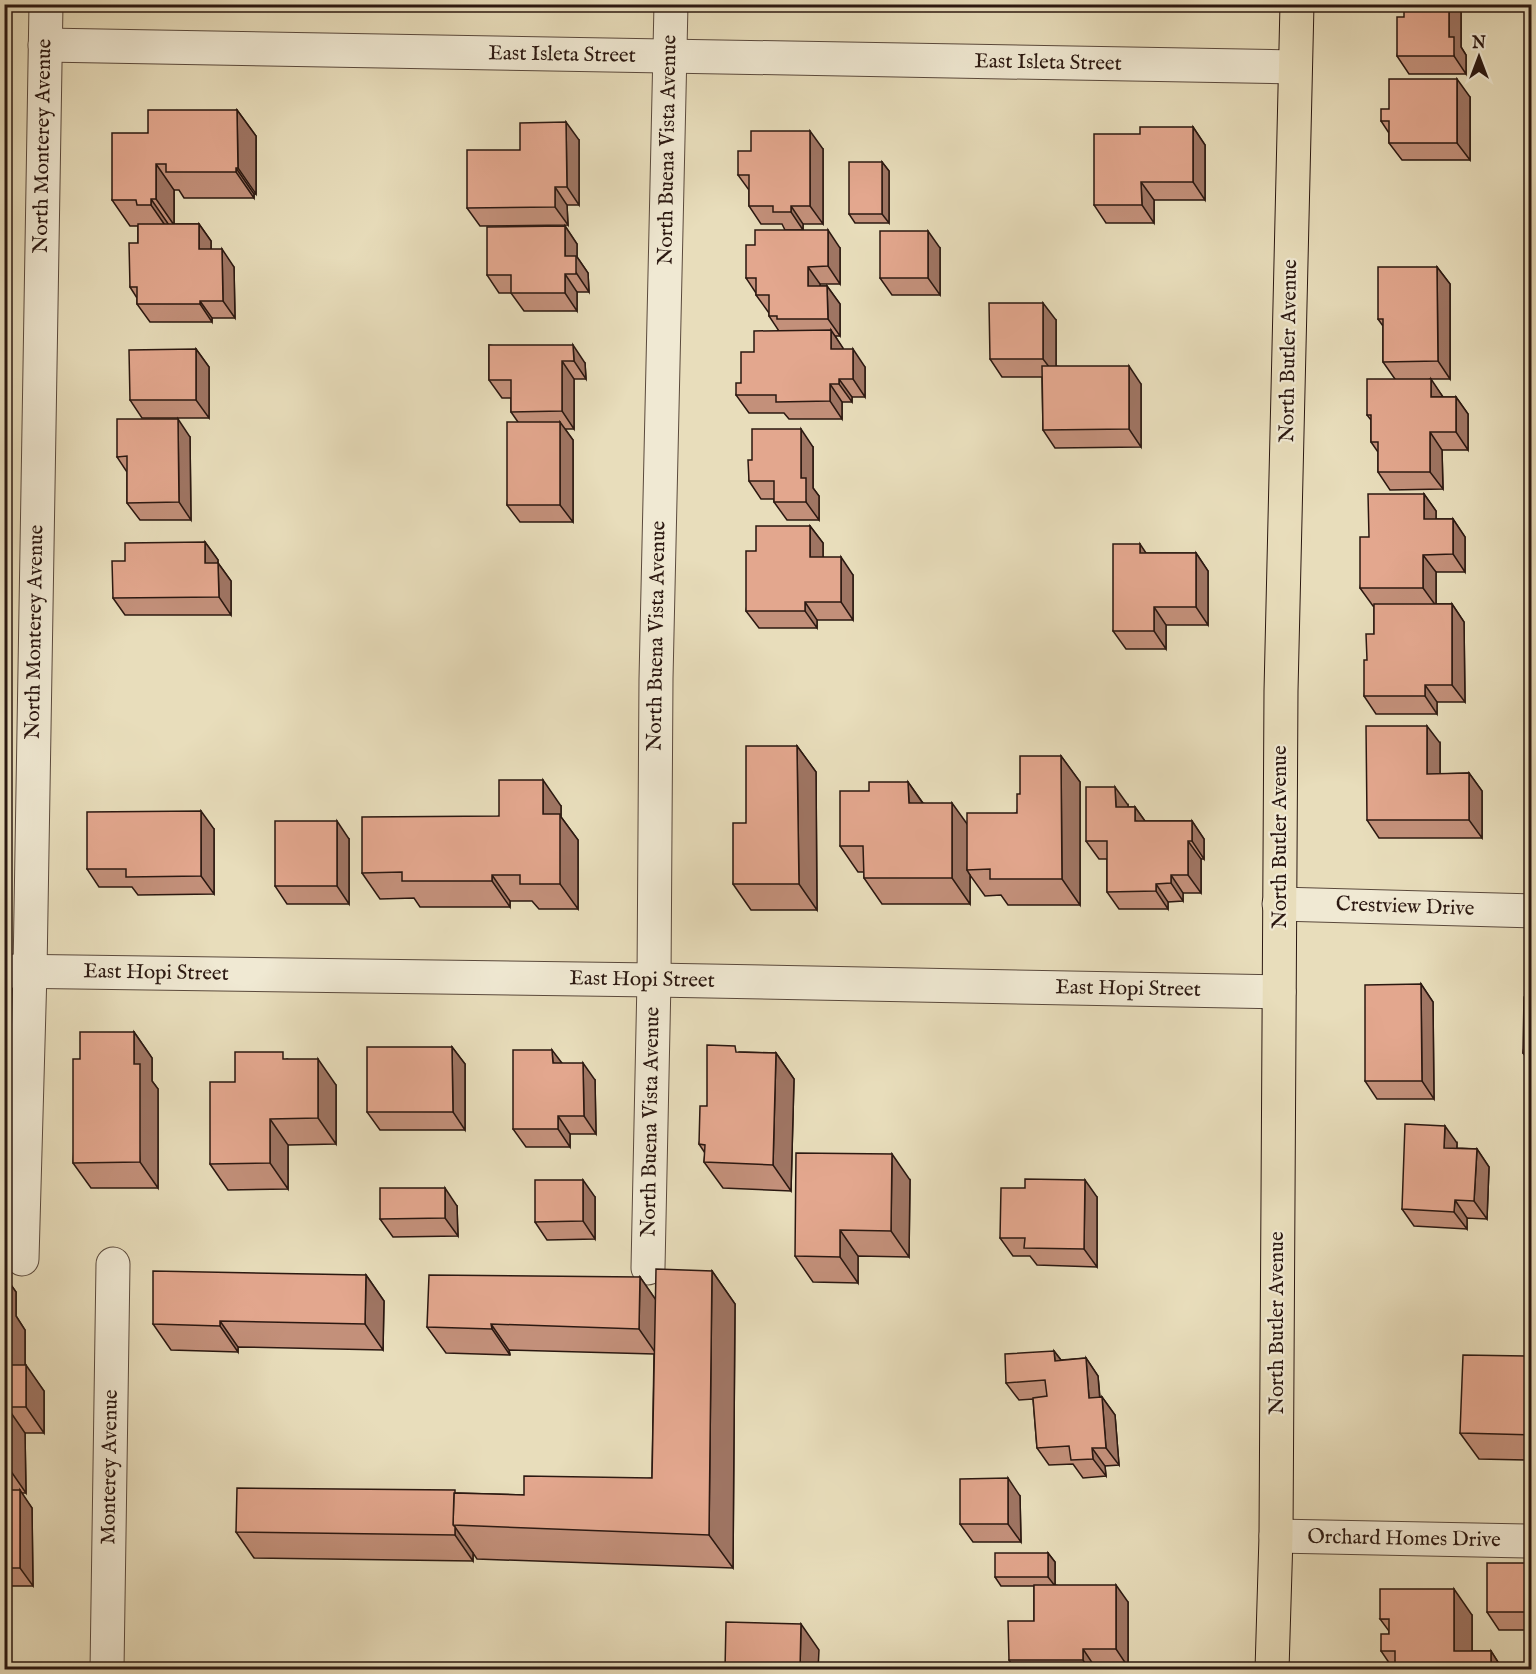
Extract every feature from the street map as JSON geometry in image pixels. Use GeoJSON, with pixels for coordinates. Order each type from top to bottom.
{"type":"FeatureCollection","features":[{"type":"Feature","properties":{"kind":"main road","name":"North Butler Avenue"},"geometry":{"type":"LineString","coordinates":[[1272,1670],[1276,1536],[1281,691],[1297,4]]}},
{"type":"Feature","properties":{"kind":"street","name":"North Monterey Avenue"},"geometry":{"type":"LineString","coordinates":[[22,1259],[17,971],[46,4]]}},
{"type":"Feature","properties":{"kind":"street","name":"North Buena Vista Avenue"},"geometry":{"type":"LineString","coordinates":[[648,1268],[654,980],[656,679],[671,4]]}},
{"type":"Feature","properties":{"kind":"street","name":"East Isleta Street"},"geometry":{"type":"LineString","coordinates":[[45,45],[1295,67]]}},
{"type":"Feature","properties":{"kind":"street","name":"Crestview Drive"},"geometry":{"type":"LineString","coordinates":[[1279,904],[1532,911]]}},
{"type":"Feature","properties":{"kind":"street","name":"East Hopi Street"},"geometry":{"type":"LineString","coordinates":[[17,971],[1279,992]]}},
{"type":"Feature","properties":{"kind":"street","name":"Monterey Avenue"},"geometry":{"type":"LineString","coordinates":[[107,1670],[113,1264]]}},
{"type":"Feature","properties":{"kind":"street","name":"Orchard Homes Drive"},"geometry":{"type":"LineString","coordinates":[[1276,1536],[1532,1541]]}},
{"type":"Feature","properties":{"kind":"building"},"geometry":{"type":"Polygon","coordinates":[[[1404,4],[1449,4],[1449,37],[1454,37],[1454,56],[1397,56],[1397,17],[1404,17],[1404,4]]]}},
{"type":"Feature","properties":{"kind":"building"},"geometry":{"type":"Polygon","coordinates":[[[1389,79],[1457,79],[1457,143],[1389,143],[1389,121],[1381,121],[1381,109],[1389,109],[1389,79]]]}},
{"type":"Feature","properties":{"kind":"building"},"geometry":{"type":"Polygon","coordinates":[[[148,110],[237,110],[238,168],[236,172],[166,172],[166,164],[156,164],[156,199],[151,199],[151,205],[137,205],[136,200],[112,200],[112,133],[148,133],[148,110]]]}},
{"type":"Feature","properties":{"kind":"building"},"geometry":{"type":"Polygon","coordinates":[[[566,122],[567,187],[555,187],[555,207],[467,208],[467,150],[520,150],[520,123],[566,122]]]}},
{"type":"Feature","properties":{"kind":"building"},"geometry":{"type":"Polygon","coordinates":[[[1140,127],[1193,127],[1193,182],[1141,182],[1142,205],[1094,205],[1094,134],[1140,134],[1140,127]]]}},
{"type":"Feature","properties":{"kind":"building"},"geometry":{"type":"Polygon","coordinates":[[[751,131],[810,131],[810,206],[791,206],[791,212],[773,212],[773,206],[749,206],[749,175],[738,175],[738,151],[751,151],[751,131]]]}},
{"type":"Feature","properties":{"kind":"building"},"geometry":{"type":"Polygon","coordinates":[[[849,162],[882,162],[882,214],[849,214],[849,162]]]}},
{"type":"Feature","properties":{"kind":"building"},"geometry":{"type":"Polygon","coordinates":[[[138,224],[199,224],[199,249],[222,249],[223,301],[200,301],[200,304],[137,304],[137,287],[130,287],[129,243],[138,243],[138,224]]]}},
{"type":"Feature","properties":{"kind":"building"},"geometry":{"type":"Polygon","coordinates":[[[565,226],[565,256],[576,256],[576,274],[565,274],[565,293],[511,293],[511,275],[487,275],[487,227],[565,226]]]}},
{"type":"Feature","properties":{"kind":"building"},"geometry":{"type":"Polygon","coordinates":[[[755,230],[828,230],[828,266],[808,267],[808,286],[827,286],[828,319],[777,319],[777,316],[769,316],[769,295],[756,295],[756,278],[746,278],[746,245],[755,245],[755,230]]]}},
{"type":"Feature","properties":{"kind":"building"},"geometry":{"type":"Polygon","coordinates":[[[880,231],[928,231],[928,278],[880,278],[880,231]]]}},
{"type":"Feature","properties":{"kind":"building"},"geometry":{"type":"Polygon","coordinates":[[[1378,267],[1437,267],[1438,361],[1383,362],[1383,319],[1378,319],[1378,267]]]}},
{"type":"Feature","properties":{"kind":"building"},"geometry":{"type":"Polygon","coordinates":[[[989,303],[1043,303],[1043,359],[990,359],[989,303]]]}},
{"type":"Feature","properties":{"kind":"building"},"geometry":{"type":"Polygon","coordinates":[[[831,330],[831,349],[853,349],[853,379],[839,379],[839,384],[830,384],[830,401],[776,402],[776,395],[736,395],[736,383],[741,383],[741,352],[754,352],[754,331],[831,330]]]}},
{"type":"Feature","properties":{"kind":"building"},"geometry":{"type":"Polygon","coordinates":[[[489,345],[573,345],[574,361],[562,361],[562,411],[511,412],[511,380],[489,380],[489,345]]]}},
{"type":"Feature","properties":{"kind":"building"},"geometry":{"type":"Polygon","coordinates":[[[196,349],[196,400],[130,400],[129,350],[196,349]]]}},
{"type":"Feature","properties":{"kind":"building"},"geometry":{"type":"Polygon","coordinates":[[[1042,366],[1129,366],[1129,429],[1043,430],[1042,366]]]}},
{"type":"Feature","properties":{"kind":"building"},"geometry":{"type":"Polygon","coordinates":[[[1367,379],[1431,379],[1431,397],[1456,397],[1456,432],[1430,432],[1430,472],[1378,472],[1378,442],[1371,442],[1371,415],[1367,415],[1367,379]]]}},
{"type":"Feature","properties":{"kind":"building"},"geometry":{"type":"Polygon","coordinates":[[[117,419],[178,419],[179,502],[127,503],[127,456],[117,457],[117,419]]]}},
{"type":"Feature","properties":{"kind":"building"},"geometry":{"type":"Polygon","coordinates":[[[507,422],[560,422],[560,505],[507,505],[507,422]]]}},
{"type":"Feature","properties":{"kind":"building"},"geometry":{"type":"Polygon","coordinates":[[[752,429],[801,429],[801,478],[806,478],[806,502],[774,502],[774,481],[749,481],[748,460],[752,460],[752,429]]]}},
{"type":"Feature","properties":{"kind":"building"},"geometry":{"type":"Polygon","coordinates":[[[1368,494],[1424,494],[1424,519],[1453,519],[1453,554],[1423,555],[1423,588],[1360,588],[1360,537],[1369,537],[1368,494]]]}},
{"type":"Feature","properties":{"kind":"building"},"geometry":{"type":"Polygon","coordinates":[[[756,526],[810,526],[810,557],[841,557],[841,602],[805,602],[805,611],[746,611],[746,551],[756,551],[756,526]]]}},
{"type":"Feature","properties":{"kind":"building"},"geometry":{"type":"Polygon","coordinates":[[[205,542],[205,563],[218,563],[219,597],[113,598],[112,561],[125,561],[125,543],[205,542]]]}},
{"type":"Feature","properties":{"kind":"building"},"geometry":{"type":"Polygon","coordinates":[[[1113,544],[1140,544],[1140,553],[1196,553],[1196,607],[1154,607],[1154,631],[1113,631],[1113,544]]]}},
{"type":"Feature","properties":{"kind":"building"},"geometry":{"type":"Polygon","coordinates":[[[1374,604],[1452,604],[1452,685],[1425,685],[1425,696],[1364,696],[1364,660],[1367,660],[1366,634],[1374,634],[1374,604]]]}},
{"type":"Feature","properties":{"kind":"building"},"geometry":{"type":"Polygon","coordinates":[[[1366,726],[1427,726],[1427,774],[1469,773],[1469,820],[1367,820],[1366,726]]]}},
{"type":"Feature","properties":{"kind":"building"},"geometry":{"type":"Polygon","coordinates":[[[746,746],[797,746],[799,884],[733,884],[733,823],[746,823],[746,746]]]}},
{"type":"Feature","properties":{"kind":"building"},"geometry":{"type":"Polygon","coordinates":[[[1020,756],[1061,756],[1062,879],[990,879],[990,869],[967,870],[967,813],[1017,813],[1017,794],[1020,794],[1020,756]]]}},
{"type":"Feature","properties":{"kind":"building"},"geometry":{"type":"Polygon","coordinates":[[[499,780],[543,780],[543,814],[560,814],[560,884],[520,884],[520,875],[492,875],[492,881],[402,881],[402,872],[362,873],[362,817],[499,816],[499,780]]]}},
{"type":"Feature","properties":{"kind":"building"},"geometry":{"type":"Polygon","coordinates":[[[869,782],[908,782],[909,803],[952,803],[952,878],[864,878],[863,846],[840,846],[840,791],[869,791],[869,782]]]}},
{"type":"Feature","properties":{"kind":"building"},"geometry":{"type":"Polygon","coordinates":[[[1086,787],[1115,787],[1116,807],[1135,807],[1135,821],[1192,821],[1192,841],[1188,841],[1188,875],[1171,875],[1171,883],[1156,884],[1156,891],[1107,892],[1107,841],[1086,841],[1086,787]]]}},
{"type":"Feature","properties":{"kind":"building"},"geometry":{"type":"Polygon","coordinates":[[[201,811],[201,876],[126,877],[126,869],[87,869],[87,812],[201,811]]]}},
{"type":"Feature","properties":{"kind":"building"},"geometry":{"type":"Polygon","coordinates":[[[275,821],[337,821],[337,886],[275,886],[275,821]]]}},
{"type":"Feature","properties":{"kind":"building"},"geometry":{"type":"Polygon","coordinates":[[[1421,984],[1422,1081],[1365,1081],[1365,985],[1421,984]]]}},
{"type":"Feature","properties":{"kind":"building"},"geometry":{"type":"Polygon","coordinates":[[[1524,997],[1532,997],[1532,1053],[1523,1053],[1524,997]]]}},
{"type":"Feature","properties":{"kind":"building"},"geometry":{"type":"Polygon","coordinates":[[[80,1032],[134,1032],[134,1064],[140,1064],[140,1162],[73,1163],[73,1059],[80,1059],[80,1032]]]}},
{"type":"Feature","properties":{"kind":"building"},"geometry":{"type":"Polygon","coordinates":[[[707,1045],[735,1046],[736,1052],[776,1053],[773,1165],[704,1162],[705,1145],[699,1144],[700,1106],[707,1106],[707,1045]]]}},
{"type":"Feature","properties":{"kind":"building"},"geometry":{"type":"Polygon","coordinates":[[[367,1047],[452,1047],[453,1112],[367,1112],[367,1047]]]}},
{"type":"Feature","properties":{"kind":"building"},"geometry":{"type":"Polygon","coordinates":[[[513,1050],[552,1050],[553,1063],[583,1063],[584,1116],[558,1116],[558,1129],[513,1129],[513,1050]]]}},
{"type":"Feature","properties":{"kind":"building"},"geometry":{"type":"Polygon","coordinates":[[[235,1052],[283,1052],[283,1059],[318,1059],[318,1118],[270,1119],[270,1163],[210,1164],[210,1082],[235,1082],[235,1052]]]}},
{"type":"Feature","properties":{"kind":"building"},"geometry":{"type":"Polygon","coordinates":[[[1405,1124],[1445,1126],[1444,1148],[1477,1149],[1474,1201],[1455,1200],[1454,1212],[1402,1209],[1405,1124]]]}},
{"type":"Feature","properties":{"kind":"building"},"geometry":{"type":"Polygon","coordinates":[[[796,1153],[892,1154],[891,1231],[840,1230],[840,1257],[795,1256],[796,1153]]]}},
{"type":"Feature","properties":{"kind":"building"},"geometry":{"type":"Polygon","coordinates":[[[1025,1179],[1085,1180],[1084,1249],[1024,1248],[1025,1238],[1000,1238],[1001,1188],[1025,1188],[1025,1179]]]}},
{"type":"Feature","properties":{"kind":"building"},"geometry":{"type":"Polygon","coordinates":[[[535,1180],[583,1180],[583,1221],[535,1222],[535,1180]]]}},
{"type":"Feature","properties":{"kind":"building"},"geometry":{"type":"Polygon","coordinates":[[[380,1188],[445,1188],[445,1218],[380,1219],[380,1188]]]}},
{"type":"Feature","properties":{"kind":"building"},"geometry":{"type":"Polygon","coordinates":[[[656,1269],[712,1271],[709,1535],[453,1525],[454,1493],[524,1495],[524,1476],[652,1478],[656,1269]]]}},
{"type":"Feature","properties":{"kind":"building"},"geometry":{"type":"Polygon","coordinates":[[[153,1271],[366,1275],[365,1324],[220,1321],[220,1326],[153,1324],[153,1271]]]}},
{"type":"Feature","properties":{"kind":"building"},"geometry":{"type":"Polygon","coordinates":[[[429,1275],[640,1277],[639,1329],[491,1324],[492,1329],[427,1327],[429,1275]]]}},
{"type":"Feature","properties":{"kind":"building"},"geometry":{"type":"Polygon","coordinates":[[[4,1304],[7,1304],[7,1365],[26,1365],[26,1407],[7,1407],[8,1467],[4,1467],[4,1304]]]}},
{"type":"Feature","properties":{"kind":"building"},"geometry":{"type":"Polygon","coordinates":[[[1054,1351],[1055,1361],[1086,1358],[1089,1398],[1102,1397],[1106,1448],[1092,1448],[1093,1459],[1071,1460],[1069,1446],[1037,1448],[1033,1398],[1047,1396],[1045,1380],[1006,1383],[1005,1354],[1054,1351]]]}},
{"type":"Feature","properties":{"kind":"building"},"geometry":{"type":"Polygon","coordinates":[[[1463,1355],[1528,1356],[1528,1365],[1532,1365],[1532,1435],[1460,1433],[1463,1355]]]}},
{"type":"Feature","properties":{"kind":"building"},"geometry":{"type":"Polygon","coordinates":[[[1008,1478],[1008,1524],[960,1524],[960,1479],[1008,1478]]]}},
{"type":"Feature","properties":{"kind":"building"},"geometry":{"type":"Polygon","coordinates":[[[237,1488],[455,1490],[453,1525],[455,1535],[236,1532],[237,1488]]]}},
{"type":"Feature","properties":{"kind":"building"},"geometry":{"type":"Polygon","coordinates":[[[4,1490],[20,1490],[20,1568],[4,1568],[4,1490]]]}},
{"type":"Feature","properties":{"kind":"building"},"geometry":{"type":"Polygon","coordinates":[[[995,1553],[1048,1553],[1048,1577],[995,1577],[995,1553]]]}},
{"type":"Feature","properties":{"kind":"building"},"geometry":{"type":"Polygon","coordinates":[[[1487,1563],[1532,1563],[1532,1612],[1487,1612],[1487,1563]]]}},
{"type":"Feature","properties":{"kind":"building"},"geometry":{"type":"Polygon","coordinates":[[[1034,1585],[1116,1585],[1116,1649],[1083,1649],[1083,1660],[1009,1660],[1008,1621],[1034,1621],[1034,1585]]]}},
{"type":"Feature","properties":{"kind":"building"},"geometry":{"type":"Polygon","coordinates":[[[1380,1589],[1454,1589],[1454,1651],[1491,1651],[1491,1670],[1395,1670],[1395,1651],[1381,1651],[1381,1634],[1389,1634],[1389,1619],[1380,1619],[1380,1589]]]}},
{"type":"Feature","properties":{"kind":"building"},"geometry":{"type":"Polygon","coordinates":[[[726,1622],[801,1624],[800,1670],[725,1670],[726,1622]]]}}]}
